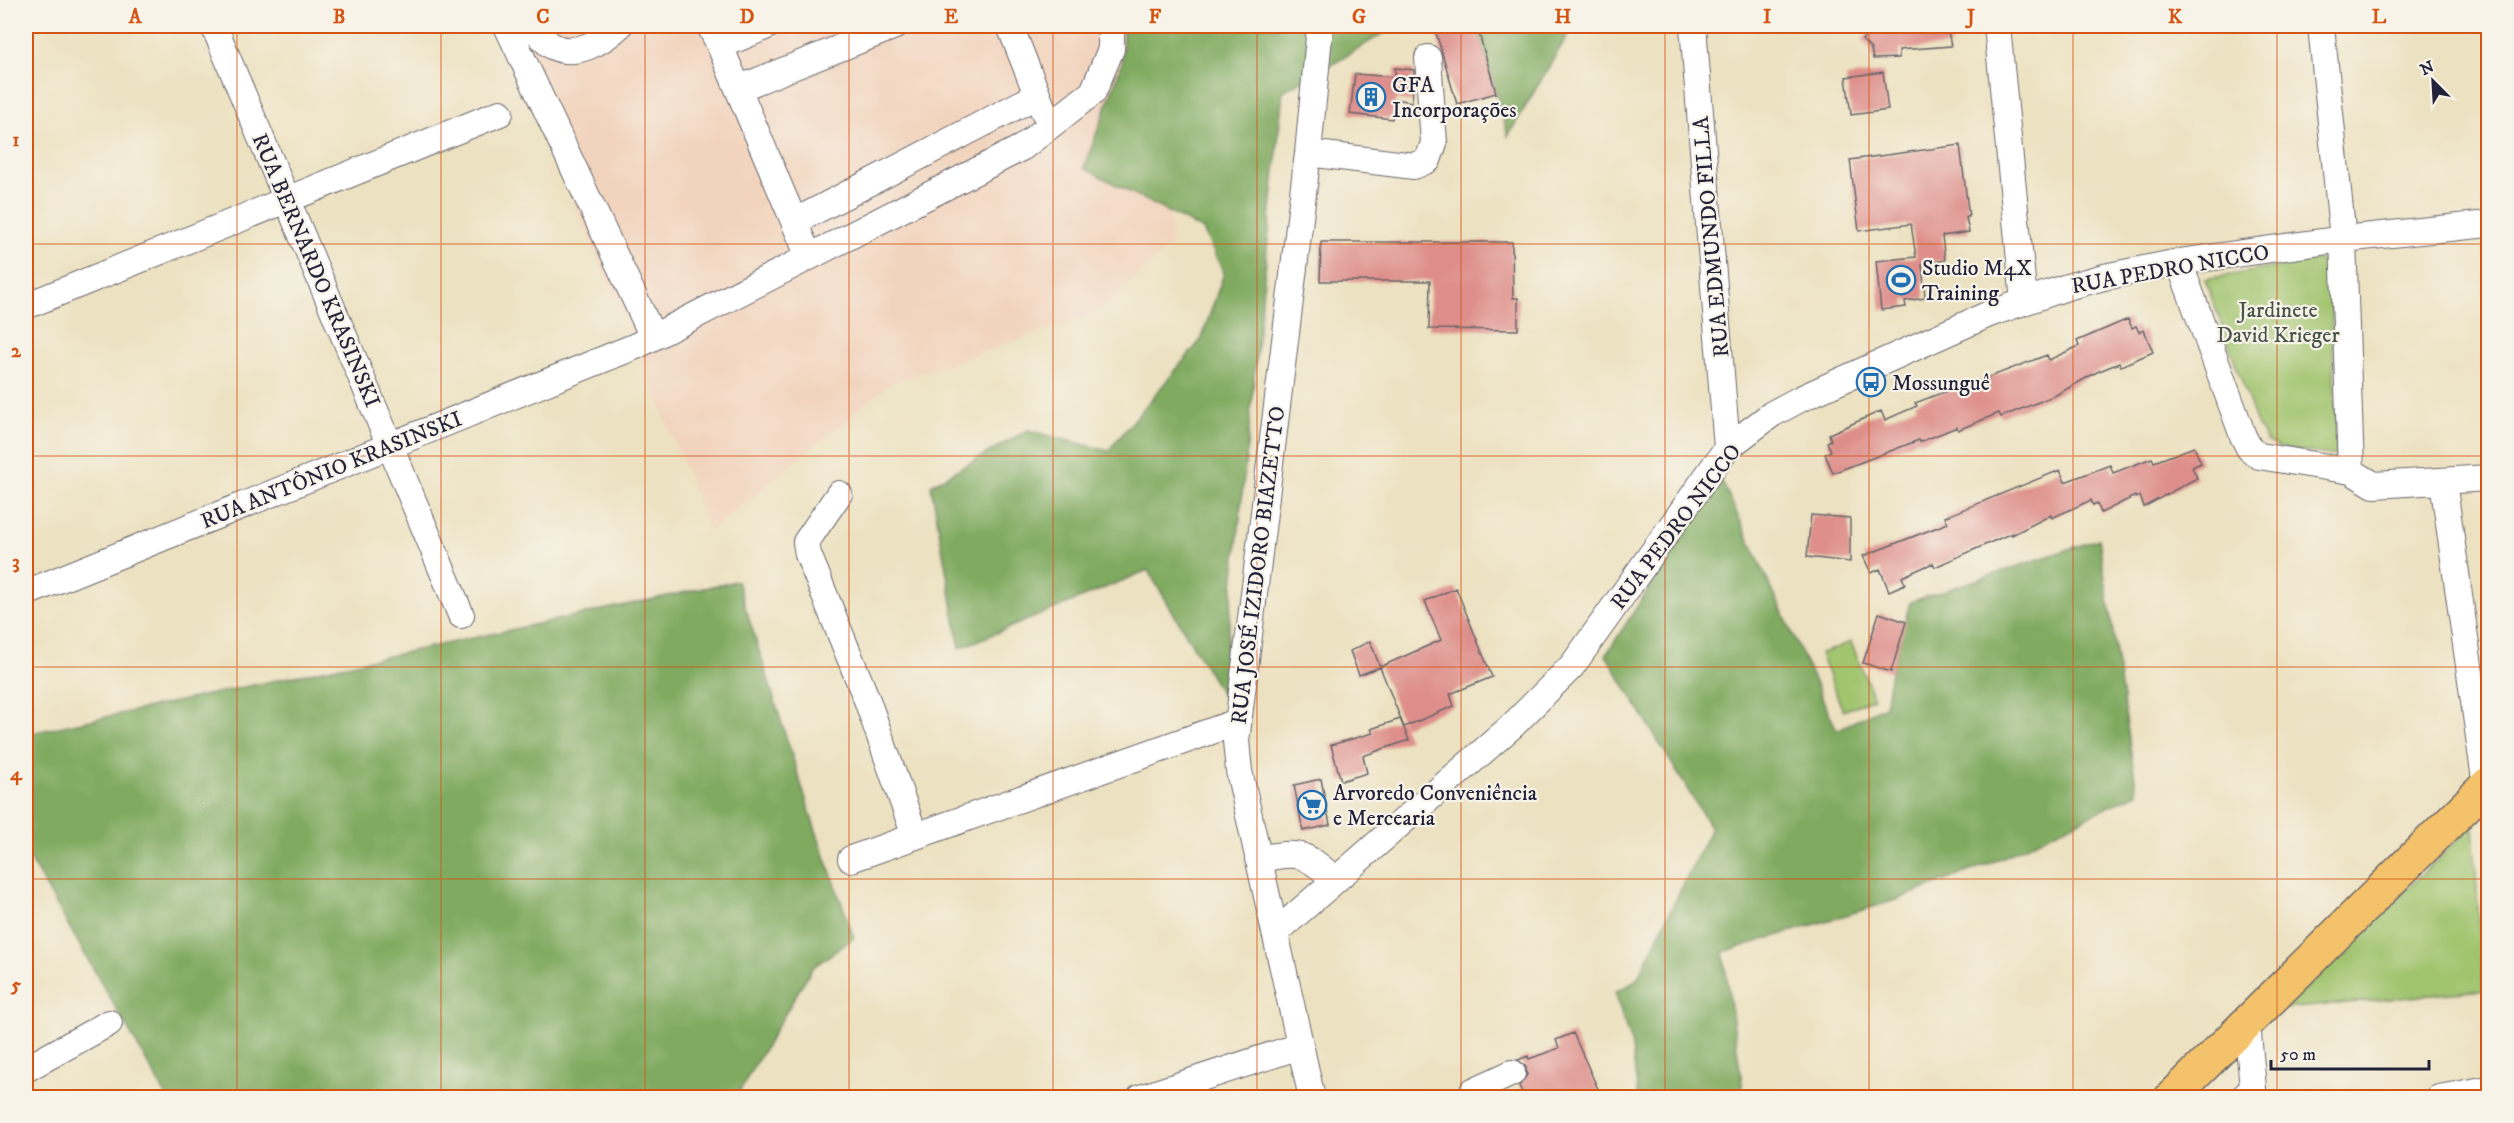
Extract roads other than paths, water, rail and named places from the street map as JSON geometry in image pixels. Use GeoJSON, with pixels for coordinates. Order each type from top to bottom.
{"type":"FeatureCollection","features":[{"type":"Feature","properties":{"kind":"main road"},"geometry":{"type":"LineString","coordinates":[[2171,1098],[2488,791]]}},
{"type":"Feature","properties":{"kind":"street","name":"RUA BERNARDO KRASINSKI"},"geometry":{"type":"LineString","coordinates":[[214,26],[461,615]]}},
{"type":"Feature","properties":{"kind":"street"},"geometry":{"type":"LineString","coordinates":[[517,27],[559,49],[580,49],[601,41],[619,26]]}},
{"type":"Feature","properties":{"kind":"street"},"geometry":{"type":"LineString","coordinates":[[766,26],[715,36],[740,88],[809,257]]}},
{"type":"Feature","properties":{"kind":"street"},"geometry":{"type":"LineString","coordinates":[[740,88],[895,26]]}},
{"type":"Feature","properties":{"kind":"street"},"geometry":{"type":"LineString","coordinates":[[1010,26],[1036,96],[1050,125]]}},
{"type":"Feature","properties":{"kind":"street","name":"RUA ANTÔNIO KRASINSKI"},"geometry":{"type":"LineString","coordinates":[[26,593],[645,341],[1023,147],[1093,92],[1111,49],[1111,26]]}},
{"type":"Feature","properties":{"kind":"street","name":"RUA JOSÉ IZIDORO BIAZETTO"},"geometry":{"type":"LineString","coordinates":[[1312,1098],[1236,757],[1238,722],[1308,153],[1320,26]]}},
{"type":"Feature","properties":{"kind":"street","name":"RUA EDMUNDO FILLA"},"geometry":{"type":"LineString","coordinates":[[1693,26],[1728,448]]}},
{"type":"Feature","properties":{"kind":"street"},"geometry":{"type":"LineString","coordinates":[[1997,26],[2024,301]]}},
{"type":"Feature","properties":{"kind":"street"},"geometry":{"type":"LineString","coordinates":[[2321,26],[2343,239],[2351,471]]}},
{"type":"Feature","properties":{"kind":"street"},"geometry":{"type":"LineString","coordinates":[[517,27],[645,341]]}},
{"type":"Feature","properties":{"kind":"street"},"geometry":{"type":"LineString","coordinates":[[1308,153],[1414,166],[1428,160],[1434,143],[1428,58]]}},
{"type":"Feature","properties":{"kind":"street"},"geometry":{"type":"LineString","coordinates":[[794,222],[1036,96]]}},
{"type":"Feature","properties":{"kind":"street"},"geometry":{"type":"LineString","coordinates":[[26,306],[500,113]]}},
{"type":"Feature","properties":{"kind":"street","name":"RUA PEDRO NICCO"},"geometry":{"type":"LineString","coordinates":[[1275,933],[1529,711],[1556,683],[1587,646],[1728,448],[1772,414],[1950,330],[2024,301],[2104,277],[2179,262],[2343,239],[2488,224]]}},
{"type":"Feature","properties":{"kind":"street"},"geometry":{"type":"LineString","coordinates":[[2179,262],[2249,448],[2259,456],[2351,471],[2374,485],[2488,478]]}},
{"type":"Feature","properties":{"kind":"street"},"geometry":{"type":"LineString","coordinates":[[2443,481],[2488,791]]}},
{"type":"Feature","properties":{"kind":"street"},"geometry":{"type":"LineString","coordinates":[[839,494],[806,542],[808,554],[867,700],[915,836]]}},
{"type":"Feature","properties":{"kind":"street"},"geometry":{"type":"LineString","coordinates":[[851,859],[1238,722]]}},
{"type":"Feature","properties":{"kind":"street"},"geometry":{"type":"LineString","coordinates":[[1258,859],[1288,854],[1309,858],[1336,880]]}},
{"type":"Feature","properties":{"kind":"street"},"geometry":{"type":"LineString","coordinates":[[26,1069],[109,1023]]}},
{"type":"Feature","properties":{"kind":"street"},"geometry":{"type":"LineString","coordinates":[[2243,1098],[2253,1088],[2247,1023]]}},
{"type":"Feature","properties":{"kind":"street"},"geometry":{"type":"LineString","coordinates":[[1140,1098],[1186,1090],[1300,1046]]}},
{"type":"Feature","properties":{"kind":"street"},"geometry":{"type":"LineString","coordinates":[[1470,1095],[1512,1073]]}},
{"type":"Feature","properties":{"kind":"street"},"geometry":{"type":"LineString","coordinates":[[2439,1098],[2488,1089]]}},
{"type":"Feature","properties":{"kind":"place","name":"GFA Incorporações"},"geometry":{"type":"Point","coordinates":[1371,97]}},
{"type":"Feature","properties":{"kind":"place","name":"Studio M4X Training"},"geometry":{"type":"Point","coordinates":[1901,280]}},
{"type":"Feature","properties":{"kind":"place","name":"Mossunguê"},"geometry":{"type":"Point","coordinates":[1871,382]}},
{"type":"Feature","properties":{"kind":"place","name":"Arvoredo Conveniência e Mercearia"},"geometry":{"type":"Point","coordinates":[1312,805]}},
{"type":"Feature","properties":{"kind":"park label","name":"Jardinete David Krieger"},"geometry":{"type":"Point","coordinates":[2278,322]}}]}
